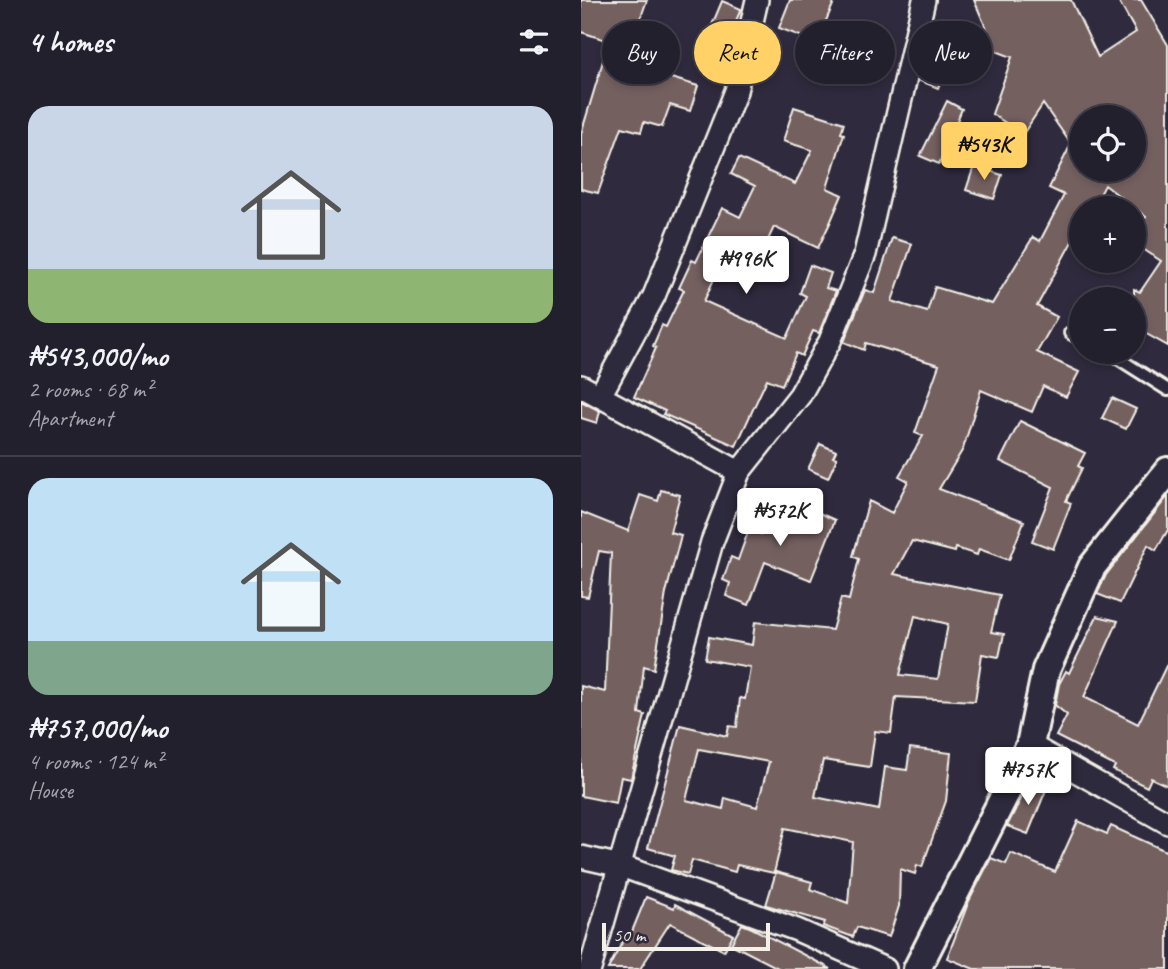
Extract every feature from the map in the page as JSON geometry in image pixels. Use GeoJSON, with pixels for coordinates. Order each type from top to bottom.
{"type":"FeatureCollection","features":[{"type":"Feature","properties":{"kind":"street"},"geometry":{"type":"LineString","coordinates":[[739,472],[591,390],[654,296],[736,91],[757,0]]}},
{"type":"Feature","properties":{"kind":"street"},"geometry":{"type":"LineString","coordinates":[[590,969],[712,542],[739,472],[800,395],[830,341],[865,254],[925,0]]}},
{"type":"Feature","properties":{"kind":"street"},"geometry":{"type":"LineString","coordinates":[[917,969],[1030,745],[1047,670],[1092,567],[1168,471]]}},
{"type":"Feature","properties":{"kind":"street"},"geometry":{"type":"LineString","coordinates":[[1030,745],[1168,822]]}},
{"type":"Feature","properties":{"kind":"street"},"geometry":{"type":"LineString","coordinates":[[581,857],[621,866],[797,930],[885,969]]}},
{"type":"Feature","properties":{"kind":"lane"},"geometry":{"type":"LineString","coordinates":[[1127,364],[1168,390]]}},
{"type":"Feature","properties":{"kind":"building"},"geometry":{"type":"Polygon","coordinates":[[[581,0],[647,0],[639,21],[602,21],[602,39],[581,32],[581,0]]]}},
{"type":"Feature","properties":{"kind":"building"},"geometry":{"type":"Polygon","coordinates":[[[790,0],[835,0],[826,21],[795,21],[795,34],[781,29],[790,0]]]}},
{"type":"Feature","properties":{"kind":"building"},"geometry":{"type":"Polygon","coordinates":[[[974,0],[1071,0],[1098,57],[1136,32],[1118,0],[1141,0],[1168,45],[1168,346],[1146,334],[1146,287],[1143,287],[1161,261],[1146,251],[1146,196],[1119,196],[1105,185],[1099,196],[1069,196],[1069,247],[1037,306],[1057,317],[1037,352],[1079,372],[1066,397],[1043,386],[1032,412],[981,390],[963,449],[939,489],[1024,521],[1009,560],[979,549],[977,555],[956,548],[955,552],[912,541],[894,574],[1000,595],[991,632],[1004,634],[999,657],[982,654],[975,701],[896,697],[891,733],[875,731],[870,767],[823,760],[815,797],[879,810],[885,767],[907,770],[910,748],[951,753],[946,801],[922,867],[917,865],[915,874],[900,869],[899,906],[889,937],[857,927],[853,937],[823,926],[825,922],[766,905],[776,872],[812,882],[810,889],[848,903],[853,842],[785,828],[774,873],[737,865],[735,872],[692,860],[688,874],[671,870],[675,856],[648,848],[680,725],[727,736],[729,726],[737,727],[740,698],[745,699],[750,667],[705,659],[709,637],[752,645],[755,622],[832,630],[841,598],[849,600],[859,559],[853,556],[869,501],[892,513],[908,481],[899,476],[923,436],[915,433],[939,365],[866,343],[864,350],[844,342],[865,290],[874,293],[892,238],[912,244],[892,301],[927,312],[935,287],[992,304],[1033,237],[1040,241],[1064,195],[1049,188],[1069,148],[1069,182],[1146,182],[1146,105],[1069,105],[1069,141],[1043,104],[1023,134],[992,114],[1012,57],[996,51],[992,42],[992,21],[983,21],[974,0]],[[915,616],[900,675],[938,679],[948,624],[915,616]],[[699,749],[686,800],[723,809],[725,798],[757,807],[769,762],[699,749]]]}},
{"type":"Feature","properties":{"kind":"building"},"geometry":{"type":"Polygon","coordinates":[[[722,1],[741,9],[736,21],[714,21],[722,1]]]}},
{"type":"Feature","properties":{"kind":"building"},"geometry":{"type":"Polygon","coordinates":[[[602,64],[602,84],[680,84],[680,81],[698,86],[690,111],[670,105],[662,127],[644,122],[641,132],[622,127],[598,193],[581,189],[581,134],[602,64]]]}},
{"type":"Feature","properties":{"kind":"building"},"geometry":{"type":"Polygon","coordinates":[[[947,101],[962,109],[939,164],[920,156],[947,101]]]}},
{"type":"Feature","properties":{"kind":"building"},"geometry":{"type":"Polygon","coordinates":[[[794,107],[844,123],[841,133],[844,134],[827,188],[842,195],[830,223],[818,248],[774,227],[761,255],[730,244],[704,301],[787,338],[806,296],[800,293],[810,265],[831,273],[826,288],[836,291],[819,333],[813,331],[802,356],[796,353],[782,385],[767,379],[736,446],[663,414],[665,411],[634,397],[656,348],[653,346],[662,325],[666,327],[684,290],[679,288],[692,260],[696,262],[722,208],[740,217],[755,186],[731,174],[739,158],[795,184],[812,150],[783,141],[794,107]]]}},
{"type":"Feature","properties":{"kind":"building"},"geometry":{"type":"Polygon","coordinates":[[[974,166],[1002,175],[994,199],[966,190],[974,166]]]}},
{"type":"Feature","properties":{"kind":"building"},"geometry":{"type":"Polygon","coordinates":[[[1112,398],[1136,409],[1126,429],[1102,418],[1112,398]]]}},
{"type":"Feature","properties":{"kind":"building"},"geometry":{"type":"Polygon","coordinates":[[[581,401],[600,411],[597,423],[581,418],[581,401]]]}},
{"type":"Feature","properties":{"kind":"building"},"geometry":{"type":"Polygon","coordinates":[[[1020,421],[1085,453],[1078,466],[1082,468],[1066,501],[1071,503],[1053,549],[1032,541],[1053,487],[1000,461],[1020,421]]]}},
{"type":"Feature","properties":{"kind":"building"},"geometry":{"type":"Polygon","coordinates":[[[820,444],[836,451],[833,457],[837,458],[828,478],[808,469],[820,444]]]}},
{"type":"Feature","properties":{"kind":"building"},"geometry":{"type":"Polygon","coordinates":[[[661,490],[680,495],[670,532],[681,535],[666,593],[654,669],[644,666],[639,713],[645,715],[631,779],[621,777],[616,803],[581,796],[581,686],[605,692],[611,553],[599,551],[588,597],[581,596],[581,512],[628,531],[640,495],[658,501],[661,490]]]}},
{"type":"Feature","properties":{"kind":"building"},"geometry":{"type":"Polygon","coordinates":[[[1168,496],[1168,530],[1156,550],[1148,545],[1120,603],[1097,594],[1106,575],[1168,496]]]}},
{"type":"Feature","properties":{"kind":"building"},"geometry":{"type":"Polygon","coordinates":[[[785,498],[835,520],[811,580],[765,562],[749,605],[726,596],[730,583],[723,580],[731,557],[738,560],[749,529],[761,534],[777,500],[783,503],[785,498]]]}},
{"type":"Feature","properties":{"kind":"building"},"geometry":{"type":"Polygon","coordinates":[[[1097,616],[1118,621],[1084,697],[1138,724],[1168,662],[1168,786],[1151,778],[1147,787],[1113,770],[1115,766],[1056,736],[1067,715],[1055,705],[1059,684],[1066,671],[1069,673],[1097,616]]]}},
{"type":"Feature","properties":{"kind":"building"},"geometry":{"type":"Polygon","coordinates":[[[1031,779],[1048,785],[1028,834],[1007,826],[1031,779]]]}},
{"type":"Feature","properties":{"kind":"building"},"geometry":{"type":"Polygon","coordinates":[[[1078,821],[1107,834],[1111,826],[1168,852],[1168,969],[974,969],[947,958],[969,901],[991,858],[1006,864],[1011,853],[1055,872],[1078,821]]]}},
{"type":"Feature","properties":{"kind":"building"},"geometry":{"type":"Polygon","coordinates":[[[646,897],[674,908],[675,904],[733,935],[724,951],[670,923],[640,969],[608,969],[625,937],[629,939],[646,897]]]}},
{"type":"Feature","properties":{"kind":"building"},"geometry":{"type":"Polygon","coordinates":[[[742,924],[831,969],[780,969],[731,944],[742,924]]]}}]}
